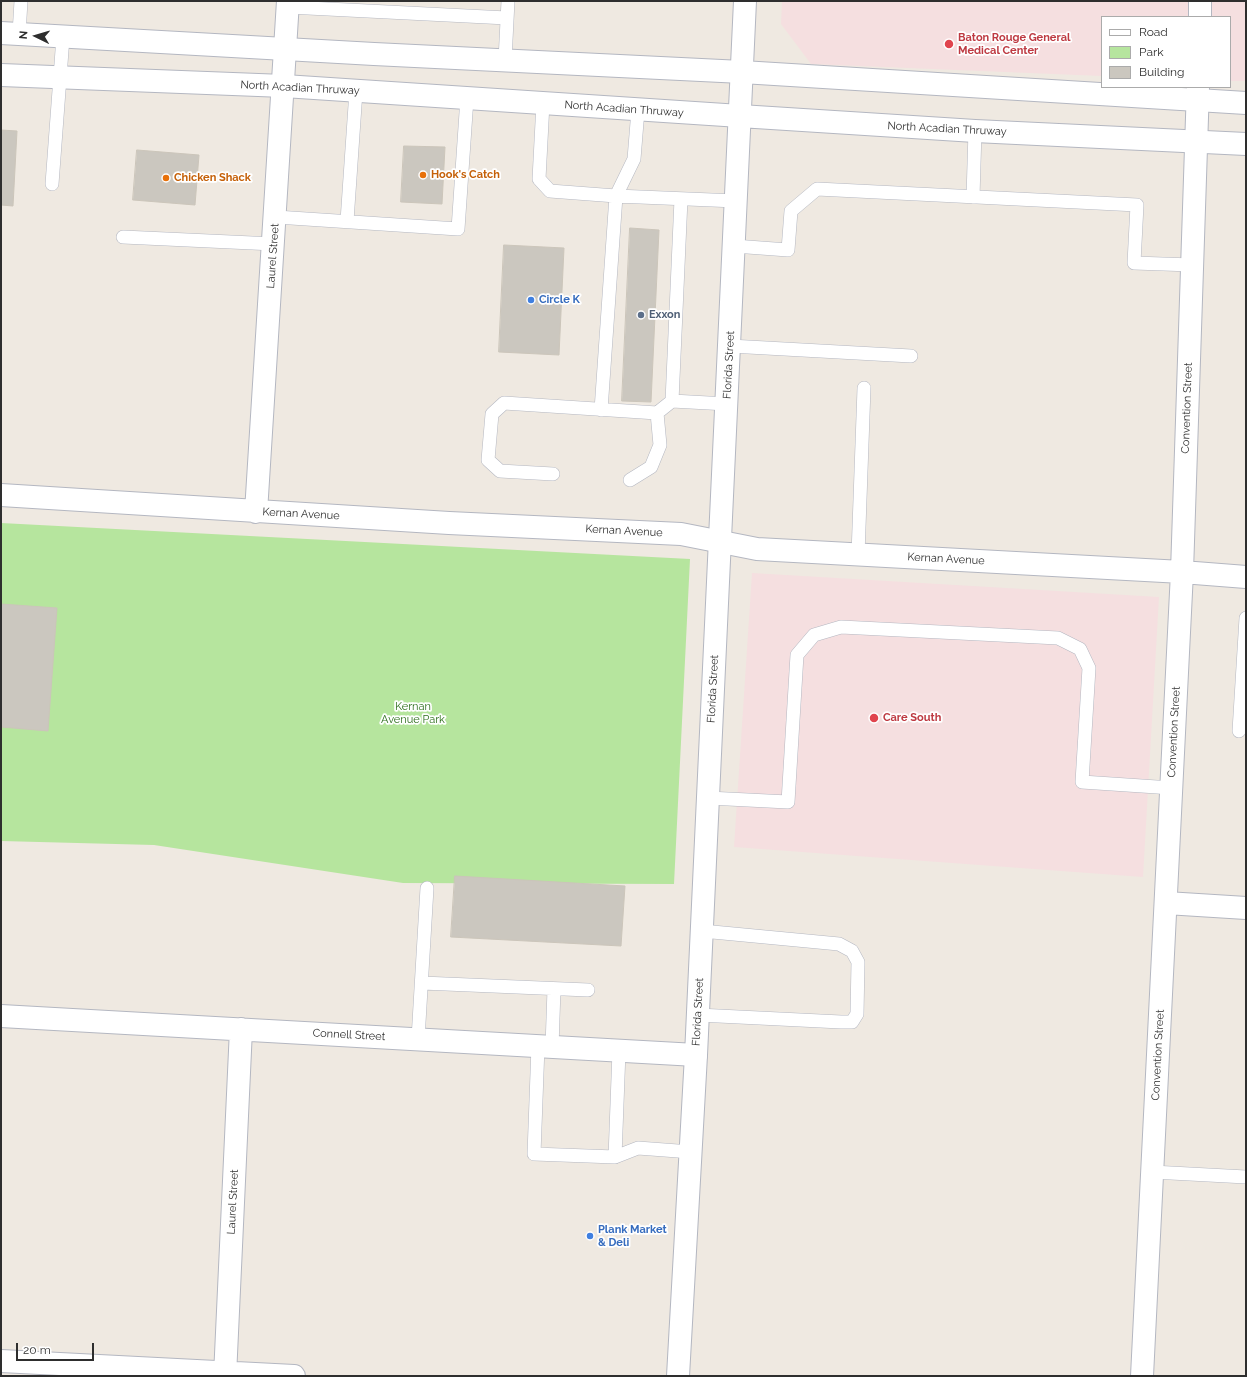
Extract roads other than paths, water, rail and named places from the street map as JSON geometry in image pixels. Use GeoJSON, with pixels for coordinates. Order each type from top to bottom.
{"type":"FeatureCollection","features":[{"type":"Feature","properties":{"kind":"street","name":"Florida Street"},"geometry":{"type":"LineString","coordinates":[[678,1376],[698,1015],[745,1]]}},
{"type":"Feature","properties":{"kind":"street"},"geometry":{"type":"LineString","coordinates":[[1200,1],[1200,16]]}},
{"type":"Feature","properties":{"kind":"street","name":"Laurel Street"},"geometry":{"type":"LineString","coordinates":[[256,512],[276,217],[288,4]]}},
{"type":"Feature","properties":{"kind":"street"},"geometry":{"type":"LineString","coordinates":[[10,33],[286,49],[1198,93],[1246,103]]}},
{"type":"Feature","properties":{"kind":"street","name":"North Acadian Thruway"},"geometry":{"type":"LineString","coordinates":[[1,75],[284,86],[975,131],[1246,144]]}},
{"type":"Feature","properties":{"kind":"street","name":"Convention Street"},"geometry":{"type":"LineString","coordinates":[[1142,1376],[1182,572],[1198,93]]}},
{"type":"Feature","properties":{"kind":"street","name":"Kernan Avenue"},"geometry":{"type":"LineString","coordinates":[[1,495],[256,512],[682,534],[758,549],[1182,572],[1246,577]]}},
{"type":"Feature","properties":{"kind":"street"},"geometry":{"type":"LineString","coordinates":[[1166,903],[1246,908]]}},
{"type":"Feature","properties":{"kind":"street","name":"Connell Street"},"geometry":{"type":"LineString","coordinates":[[1,1016],[696,1055]]}},
{"type":"Feature","properties":{"kind":"street","name":"Laurel Street"},"geometry":{"type":"LineString","coordinates":[[225,1374],[241,1029]]}},
{"type":"Feature","properties":{"kind":"street"},"geometry":{"type":"LineString","coordinates":[[1,1360],[225,1374],[294,1376]]}},
{"type":"Feature","properties":{"kind":"lane"},"geometry":{"type":"LineString","coordinates":[[10,33],[21,1]]}},
{"type":"Feature","properties":{"kind":"lane"},"geometry":{"type":"LineString","coordinates":[[504,60],[508,1]]}},
{"type":"Feature","properties":{"kind":"lane"},"geometry":{"type":"LineString","coordinates":[[288,4],[507,18]]}},
{"type":"Feature","properties":{"kind":"lane"},"geometry":{"type":"LineString","coordinates":[[52,184],[63,37]]}},
{"type":"Feature","properties":{"kind":"lane"},"geometry":{"type":"LineString","coordinates":[[347,221],[356,91]]}},
{"type":"Feature","properties":{"kind":"lane"},"geometry":{"type":"LineString","coordinates":[[276,217],[458,229],[467,98]]}},
{"type":"Feature","properties":{"kind":"lane"},"geometry":{"type":"LineString","coordinates":[[543,103],[539,179],[550,191],[616,196],[736,201]]}},
{"type":"Feature","properties":{"kind":"lane"},"geometry":{"type":"LineString","coordinates":[[601,410],[616,196],[634,159],[638,110]]}},
{"type":"Feature","properties":{"kind":"lane"},"geometry":{"type":"LineString","coordinates":[[973,197],[975,131]]}},
{"type":"Feature","properties":{"kind":"lane"},"geometry":{"type":"LineString","coordinates":[[734,246],[788,250],[790,211],[817,189],[1136,205],[1134,263],[1192,265]]}},
{"type":"Feature","properties":{"kind":"lane"},"geometry":{"type":"LineString","coordinates":[[672,401],[681,199]]}},
{"type":"Feature","properties":{"kind":"lane"},"geometry":{"type":"LineString","coordinates":[[123,237],[274,244]]}},
{"type":"Feature","properties":{"kind":"lane"},"geometry":{"type":"LineString","coordinates":[[730,346],[912,356]]}},
{"type":"Feature","properties":{"kind":"lane"},"geometry":{"type":"LineString","coordinates":[[858,555],[864,388]]}},
{"type":"Feature","properties":{"kind":"lane"},"geometry":{"type":"LineString","coordinates":[[553,474],[500,471],[488,460],[492,414],[504,403],[657,413],[672,401],[727,404]]}},
{"type":"Feature","properties":{"kind":"lane"},"geometry":{"type":"LineString","coordinates":[[630,480],[651,467],[657,453],[660,445],[657,413]]}},
{"type":"Feature","properties":{"kind":"lane"},"geometry":{"type":"LineString","coordinates":[[1239,731],[1246,618]]}},
{"type":"Feature","properties":{"kind":"lane"},"geometry":{"type":"LineString","coordinates":[[708,798],[788,802],[798,655],[814,634],[841,627],[1058,638],[1080,649],[1089,668],[1082,782],[1172,788]]}},
{"type":"Feature","properties":{"kind":"lane"},"geometry":{"type":"LineString","coordinates":[[418,1039],[427,888]]}},
{"type":"Feature","properties":{"kind":"lane"},"geometry":{"type":"LineString","coordinates":[[698,1015],[852,1022],[857,1014],[858,962],[852,951],[839,944],[702,931]]}},
{"type":"Feature","properties":{"kind":"lane"},"geometry":{"type":"LineString","coordinates":[[422,984],[588,990]]}},
{"type":"Feature","properties":{"kind":"lane"},"geometry":{"type":"LineString","coordinates":[[554,989],[545,1046],[534,1154],[615,1157],[638,1148],[691,1152]]}},
{"type":"Feature","properties":{"kind":"lane"},"geometry":{"type":"LineString","coordinates":[[615,1157],[619,1051]]}},
{"type":"Feature","properties":{"kind":"lane"},"geometry":{"type":"LineString","coordinates":[[1152,1172],[1246,1177]]}},
{"type":"Feature","properties":{"kind":"place","name":"Baton Rouge General Medical Center"},"geometry":{"type":"Point","coordinates":[949,44]}},
{"type":"Feature","properties":{"kind":"place","name":"Hook's Catch"},"geometry":{"type":"Point","coordinates":[423,175]}},
{"type":"Feature","properties":{"kind":"place","name":"Chicken Shack"},"geometry":{"type":"Point","coordinates":[166,178]}},
{"type":"Feature","properties":{"kind":"place","name":"Circle K"},"geometry":{"type":"Point","coordinates":[531,300]}},
{"type":"Feature","properties":{"kind":"place","name":"Exxon"},"geometry":{"type":"Point","coordinates":[641,315]}},
{"type":"Feature","properties":{"kind":"place","name":"Care South"},"geometry":{"type":"Point","coordinates":[874,718]}},
{"type":"Feature","properties":{"kind":"place","name":"Plank Market & Deli"},"geometry":{"type":"Point","coordinates":[590,1236]}},
{"type":"Feature","properties":{"kind":"park label","name":"Kernan Avenue Park"},"geometry":{"type":"Point","coordinates":[413,713]}}]}
